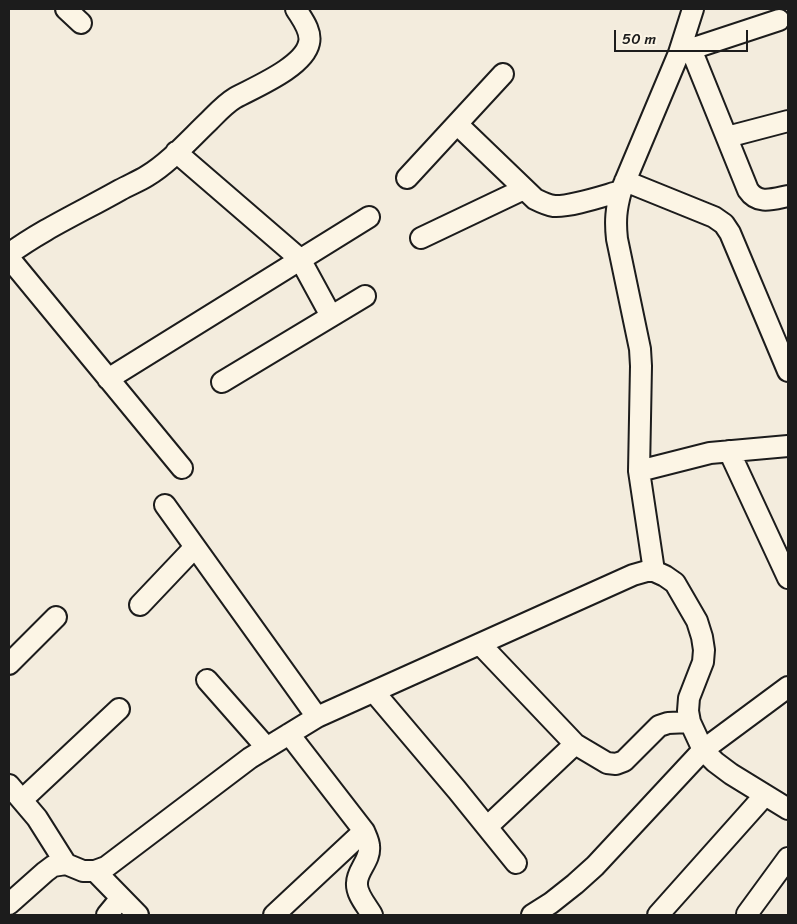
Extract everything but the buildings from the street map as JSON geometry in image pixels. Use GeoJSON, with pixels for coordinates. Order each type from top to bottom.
{"type":"FeatureCollection","features":[{"type":"Feature","properties":{"kind":"street"},"geometry":{"type":"LineString","coordinates":[[66,9],[81,23]]}},
{"type":"Feature","properties":{"kind":"street"},"geometry":{"type":"LineString","coordinates":[[182,468],[9,256],[26,242],[51,227],[148,176],[165,163],[223,108],[294,65],[304,54],[309,44],[309,32],[296,9]]}},
{"type":"Feature","properties":{"kind":"street"},"geometry":{"type":"LineString","coordinates":[[654,571],[640,471],[642,366],[615,221],[623,186],[685,51],[693,9]]}},
{"type":"Feature","properties":{"kind":"street"},"geometry":{"type":"LineString","coordinates":[[685,51],[779,20]]}},
{"type":"Feature","properties":{"kind":"street"},"geometry":{"type":"LineString","coordinates":[[685,51],[727,137],[752,196],[759,200],[771,200],[788,196]]}},
{"type":"Feature","properties":{"kind":"street"},"geometry":{"type":"LineString","coordinates":[[408,178],[503,74]]}},
{"type":"Feature","properties":{"kind":"street"},"geometry":{"type":"LineString","coordinates":[[727,137],[788,121]]}},
{"type":"Feature","properties":{"kind":"street"},"geometry":{"type":"LineString","coordinates":[[457,124],[524,189],[542,203],[552,206],[564,206],[623,186],[714,217],[724,224],[730,233],[788,371]]}},
{"type":"Feature","properties":{"kind":"street"},"geometry":{"type":"LineString","coordinates":[[176,152],[300,259],[331,316]]}},
{"type":"Feature","properties":{"kind":"street"},"geometry":{"type":"LineString","coordinates":[[421,238],[524,189]]}},
{"type":"Feature","properties":{"kind":"street"},"geometry":{"type":"LineString","coordinates":[[108,378],[369,216]]}},
{"type":"Feature","properties":{"kind":"street"},"geometry":{"type":"LineString","coordinates":[[222,382],[365,296]]}},
{"type":"Feature","properties":{"kind":"street"},"geometry":{"type":"LineString","coordinates":[[640,471],[694,457],[729,451],[788,446]]}},
{"type":"Feature","properties":{"kind":"street"},"geometry":{"type":"LineString","coordinates":[[729,451],[788,578]]}},
{"type":"Feature","properties":{"kind":"street"},"geometry":{"type":"LineString","coordinates":[[165,505],[317,717]]}},
{"type":"Feature","properties":{"kind":"street"},"geometry":{"type":"LineString","coordinates":[[140,605],[195,547]]}},
{"type":"Feature","properties":{"kind":"street"},"geometry":{"type":"LineString","coordinates":[[9,904],[53,866],[66,864],[83,871],[95,871],[106,867],[250,758],[317,717],[633,574],[647,571],[654,571],[675,583],[696,621],[702,637],[703,662],[690,698],[688,711],[690,722],[703,750],[731,774],[788,809]]}},
{"type":"Feature","properties":{"kind":"street"},"geometry":{"type":"LineString","coordinates":[[9,664],[56,617]]}},
{"type":"Feature","properties":{"kind":"street"},"geometry":{"type":"LineString","coordinates":[[480,644],[576,744],[607,763],[616,764],[624,761],[659,726],[690,722]]}},
{"type":"Feature","properties":{"kind":"street"},"geometry":{"type":"LineString","coordinates":[[207,680],[266,747]]}},
{"type":"Feature","properties":{"kind":"street"},"geometry":{"type":"LineString","coordinates":[[532,915],[551,903],[595,866],[703,750],[788,687]]}},
{"type":"Feature","properties":{"kind":"street"},"geometry":{"type":"LineString","coordinates":[[374,692],[516,863]]}},
{"type":"Feature","properties":{"kind":"street"},"geometry":{"type":"LineString","coordinates":[[66,864],[41,824],[15,793],[119,709]]}},
{"type":"Feature","properties":{"kind":"street"},"geometry":{"type":"LineString","coordinates":[[289,734],[364,831],[369,845],[369,854],[358,875],[356,885],[372,915]]}},
{"type":"Feature","properties":{"kind":"street"},"geometry":{"type":"LineString","coordinates":[[486,827],[576,744]]}},
{"type":"Feature","properties":{"kind":"street"},"geometry":{"type":"LineString","coordinates":[[658,915],[765,795]]}},
{"type":"Feature","properties":{"kind":"street"},"geometry":{"type":"LineString","coordinates":[[274,915],[364,831]]}},
{"type":"Feature","properties":{"kind":"street"},"geometry":{"type":"LineString","coordinates":[[747,914],[788,858]]}},
{"type":"Feature","properties":{"kind":"street"},"geometry":{"type":"LineString","coordinates":[[95,871],[138,915]]}},
{"type":"Feature","properties":{"kind":"street"},"geometry":{"type":"LineString","coordinates":[[107,915],[121,898]]}}]}
